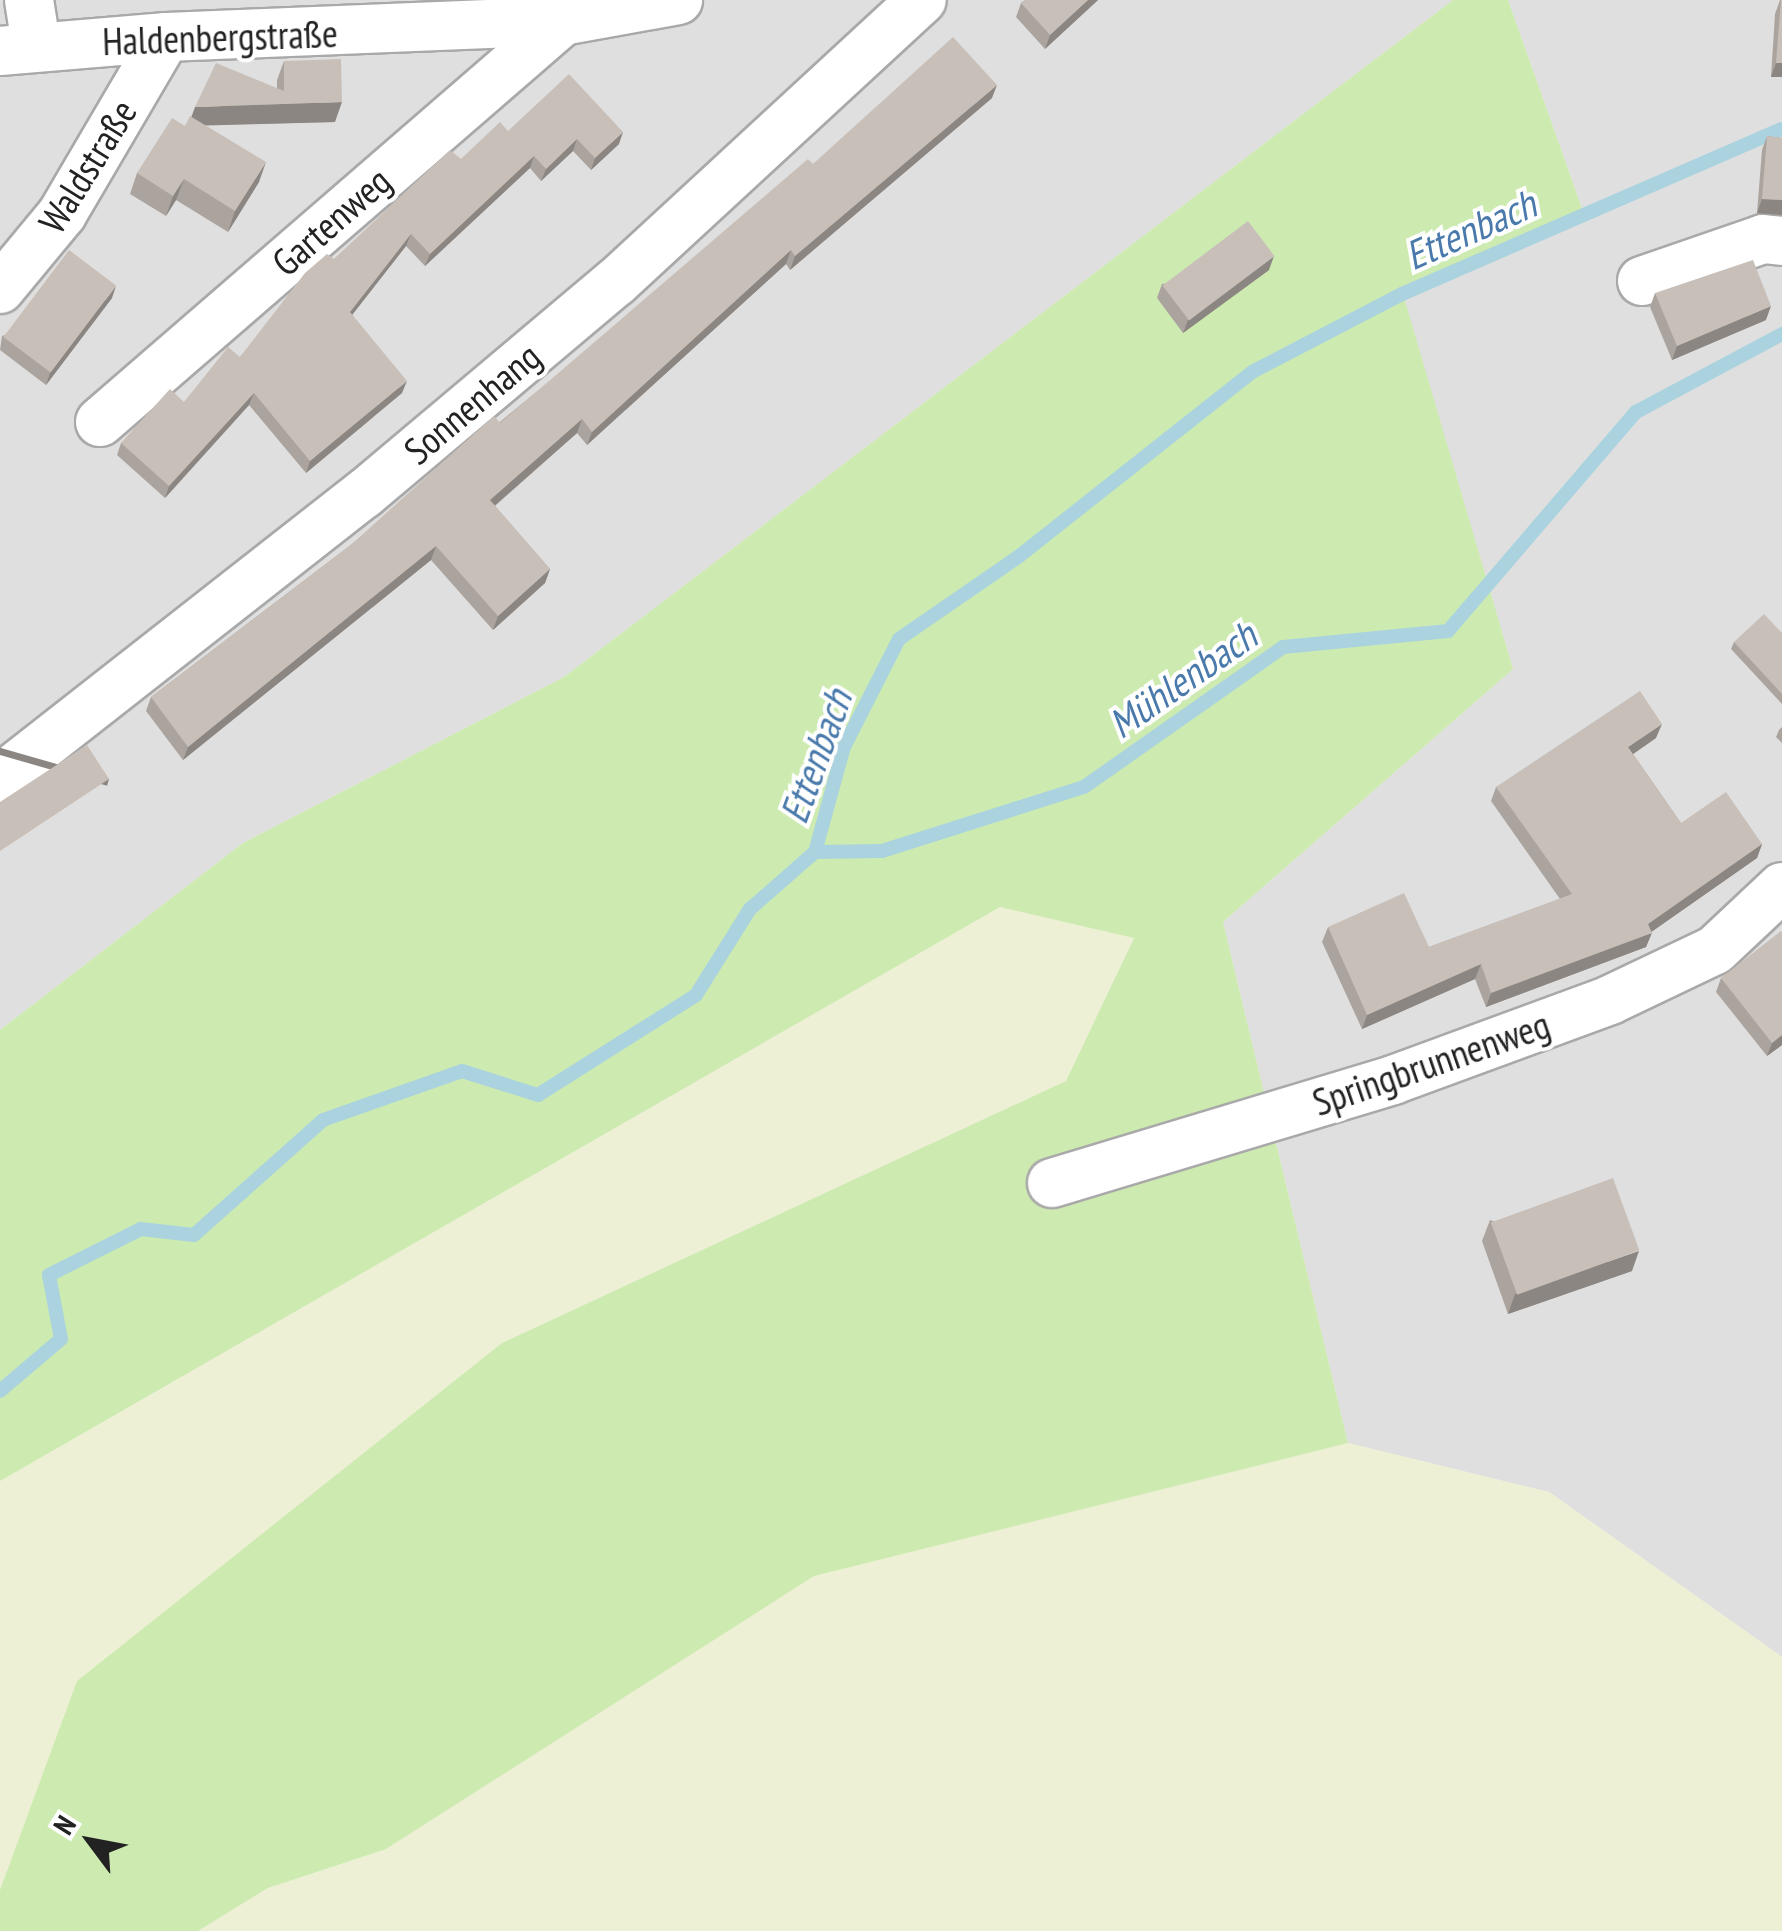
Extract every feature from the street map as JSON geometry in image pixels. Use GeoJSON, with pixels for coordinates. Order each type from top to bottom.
{"type":"FeatureCollection","features":[{"type":"Feature","properties":{"kind":"street","name":"Haldenbergstraße"},"geometry":{"type":"LineString","coordinates":[[22,32],[166,37],[535,14],[678,0]]}},
{"type":"Feature","properties":{"kind":"street","name":"Sonnenhang"},"geometry":{"type":"LineString","coordinates":[[0,779],[468,406],[616,282],[922,0]]}},
{"type":"Feature","properties":{"kind":"street","name":"Gartenweg"},"geometry":{"type":"LineString","coordinates":[[100,422],[535,14]]}},
{"type":"Feature","properties":{"kind":"street","name":"Waldstraße"},"geometry":{"type":"LineString","coordinates":[[0,289],[62,214],[166,37]]}},
{"type":"Feature","properties":{"kind":"street"},"geometry":{"type":"LineString","coordinates":[[1642,282],[1763,239],[1782,241]]}},
{"type":"Feature","properties":{"kind":"street","name":"Springbrunnenweg"},"geometry":{"type":"LineString","coordinates":[[1052,1183],[1394,1080],[1610,1000],[1715,950],[1782,886]]}},
{"type":"Feature","properties":{"kind":"shaded area"},"geometry":{"type":"Polygon","coordinates":[[[0,0],[1453,0],[564,677],[243,843],[0,1030],[0,0]]]}},
{"type":"Feature","properties":{"kind":"shaded area"},"geometry":{"type":"Polygon","coordinates":[[[1508,0],[1782,0],[1782,1657],[1549,1492],[1348,1443],[1223,922],[1513,669],[1402,294],[1584,214],[1508,0]]]}},
{"type":"Feature","properties":{"kind":"green space"},"geometry":{"type":"Polygon","coordinates":[[[1453,0],[1508,0],[1584,214],[1403,294],[1513,669],[1223,922],[1348,1443],[814,1576],[386,1849],[268,1888],[198,1931],[0,1931],[0,1890],[77,1681],[502,1343],[1066,1081],[1134,938],[1000,907],[0,1481],[0,1030],[243,843],[564,677],[1453,0]]]}},
{"type":"Feature","properties":{"kind":"green space"},"geometry":{"type":"Polygon","coordinates":[[[1000,907],[1134,937],[1066,1081],[502,1343],[78,1681],[0,1890],[0,1481],[1000,907]]]}},
{"type":"Feature","properties":{"kind":"green space"},"geometry":{"type":"Polygon","coordinates":[[[1348,1443],[1549,1492],[1782,1657],[1782,1931],[198,1931],[268,1888],[386,1849],[813,1576],[1348,1443]]]}},
{"type":"Feature","properties":{"kind":"building"},"geometry":{"type":"Polygon","coordinates":[[[1088,0],[1050,35],[1021,3],[1088,0]]]}},
{"type":"Feature","properties":{"kind":"building"},"geometry":{"type":"Polygon","coordinates":[[[1781,0],[1782,63],[1776,63],[1781,0]]]}},
{"type":"Feature","properties":{"kind":"building"},"geometry":{"type":"Polygon","coordinates":[[[953,37],[997,85],[795,256],[791,250],[592,432],[582,419],[490,500],[550,569],[498,616],[436,546],[188,747],[151,697],[352,544],[494,416],[500,423],[808,159],[813,164],[953,37]]]}},
{"type":"Feature","properties":{"kind":"building"},"geometry":{"type":"Polygon","coordinates":[[[341,59],[342,102],[195,107],[216,63],[284,91],[284,61],[341,59]]]}},
{"type":"Feature","properties":{"kind":"building"},"geometry":{"type":"Polygon","coordinates":[[[569,74],[623,132],[595,158],[577,139],[546,169],[534,156],[430,254],[411,234],[350,312],[407,381],[310,461],[254,393],[169,486],[121,443],[170,389],[184,402],[228,347],[240,357],[305,273],[327,254],[334,259],[450,150],[461,159],[500,122],[508,131],[569,74]]]}},
{"type":"Feature","properties":{"kind":"building"},"geometry":{"type":"Polygon","coordinates":[[[190,116],[266,162],[235,211],[184,179],[173,196],[137,173],[172,118],[185,126],[190,116]]]}},
{"type":"Feature","properties":{"kind":"building"},"geometry":{"type":"Polygon","coordinates":[[[1767,136],[1782,138],[1782,200],[1762,199],[1767,136]]]}},
{"type":"Feature","properties":{"kind":"building"},"geometry":{"type":"Polygon","coordinates":[[[1248,221],[1274,256],[1189,321],[1163,285],[1248,221]]]}},
{"type":"Feature","properties":{"kind":"building"},"geometry":{"type":"Polygon","coordinates":[[[69,250],[116,286],[51,373],[3,337],[69,250]]]}},
{"type":"Feature","properties":{"kind":"building"},"geometry":{"type":"Polygon","coordinates":[[[1753,260],[1771,306],[1677,346],[1655,293],[1753,260]]]}},
{"type":"Feature","properties":{"kind":"building"},"geometry":{"type":"Polygon","coordinates":[[[1764,614],[1782,633],[1782,694],[1734,642],[1764,614]]]}},
{"type":"Feature","properties":{"kind":"building"},"geometry":{"type":"Polygon","coordinates":[[[1640,691],[1662,724],[1628,747],[1681,823],[1726,792],[1762,844],[1648,924],[1652,933],[1491,993],[1481,964],[1367,1015],[1328,927],[1404,893],[1429,947],[1572,894],[1496,787],[1640,691]]]}},
{"type":"Feature","properties":{"kind":"building"},"geometry":{"type":"Polygon","coordinates":[[[87,745],[109,779],[0,851],[0,802],[87,745]]]}},
{"type":"Feature","properties":{"kind":"building"},"geometry":{"type":"Polygon","coordinates":[[[1781,931],[1782,1035],[1772,1043],[1721,978],[1781,931]]]}},
{"type":"Feature","properties":{"kind":"building"},"geometry":{"type":"Polygon","coordinates":[[[1613,1178],[1639,1250],[1517,1295],[1491,1222],[1613,1178]]]}},
{"type":"Feature","properties":{"kind":"waterway","name":"Ettenbach"},"geometry":{"type":"LineString","coordinates":[[0,1391],[61,1339],[49,1275],[141,1229],[194,1235],[323,1120],[462,1071],[538,1095],[696,995],[750,909],[815,852],[844,747],[899,639],[1018,557],[1252,372],[1402,294],[1782,129]]}},
{"type":"Feature","properties":{"kind":"waterway","name":"Mühlenbach"},"geometry":{"type":"LineString","coordinates":[[815,852],[882,851],[1084,787],[1283,647],[1448,631],[1636,412],[1782,334]]}}]}
